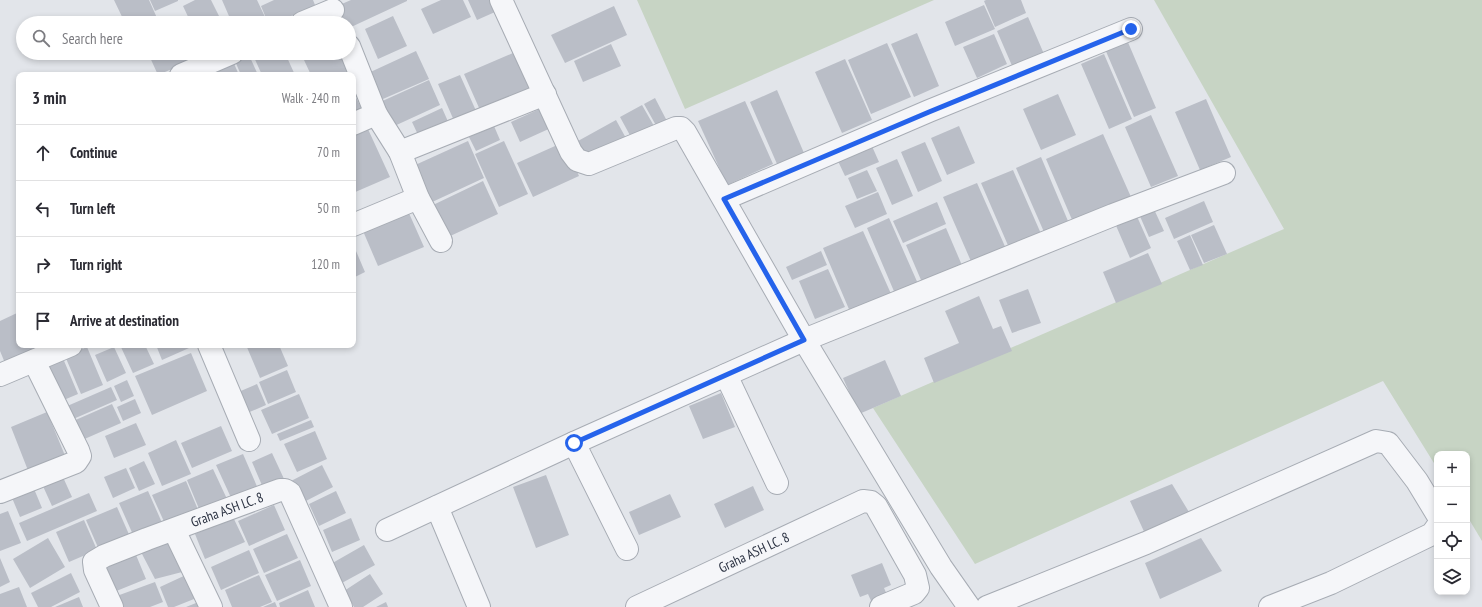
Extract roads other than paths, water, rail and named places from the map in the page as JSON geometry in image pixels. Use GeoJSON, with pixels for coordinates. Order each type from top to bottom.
{"type":"FeatureCollection","features":[{"type":"Feature","properties":{"kind":"street"},"geometry":{"type":"LineString","coordinates":[[501,0],[571,152],[577,160],[589,164],[676,128],[681,128],[686,132],[804,340],[941,567],[969,607]]}},
{"type":"Feature","properties":{"kind":"street"},"geometry":{"type":"LineString","coordinates":[[320,16],[333,11]]}},
{"type":"Feature","properties":{"kind":"street"},"geometry":{"type":"LineString","coordinates":[[724,199],[929,112],[1131,29]]}},
{"type":"Feature","properties":{"kind":"street"},"geometry":{"type":"LineString","coordinates":[[189,72],[216,60]]}},
{"type":"Feature","properties":{"kind":"street"},"geometry":{"type":"LineString","coordinates":[[355,60],[376,114],[400,152],[418,198],[441,241]]}},
{"type":"Feature","properties":{"kind":"street"},"geometry":{"type":"LineString","coordinates":[[400,152],[545,94]]}},
{"type":"Feature","properties":{"kind":"street"},"geometry":{"type":"LineString","coordinates":[[356,123],[376,114]]}},
{"type":"Feature","properties":{"kind":"street"},"geometry":{"type":"LineString","coordinates":[[387,530],[574,443],[804,340],[1113,215],[1224,173]]}},
{"type":"Feature","properties":{"kind":"street"},"geometry":{"type":"LineString","coordinates":[[356,224],[418,198]]}},
{"type":"Feature","properties":{"kind":"street"},"geometry":{"type":"LineString","coordinates":[[0,374],[64,348]]}},
{"type":"Feature","properties":{"kind":"street"},"geometry":{"type":"LineString","coordinates":[[210,348],[248,440]]}},
{"type":"Feature","properties":{"kind":"street"},"geometry":{"type":"LineString","coordinates":[[0,492],[76,462],[80,456],[34,361]]}},
{"type":"Feature","properties":{"kind":"street"},"geometry":{"type":"LineString","coordinates":[[726,375],[777,483]]}},
{"type":"Feature","properties":{"kind":"street"},"geometry":{"type":"LineString","coordinates":[[987,607],[1146,543],[1376,441],[1388,443],[1417,481],[1434,509]]}},
{"type":"Feature","properties":{"kind":"street"},"geometry":{"type":"LineString","coordinates":[[574,443],[627,549]]}},
{"type":"Feature","properties":{"kind":"street","name":"Graha ASH LC. 8"},"geometry":{"type":"LineString","coordinates":[[112,607],[95,570],[94,562],[104,556],[280,490],[285,490],[290,493],[342,607]]}},
{"type":"Feature","properties":{"kind":"street","name":"Graha ASH LC. 8"},"geometry":{"type":"LineString","coordinates":[[637,607],[863,501],[871,502],[876,506],[916,576],[918,588],[914,593],[881,607]]}},
{"type":"Feature","properties":{"kind":"street"},"geometry":{"type":"LineString","coordinates":[[437,507],[479,607]]}},
{"type":"Feature","properties":{"kind":"street"},"geometry":{"type":"LineString","coordinates":[[174,530],[211,607]]}},
{"type":"Feature","properties":{"kind":"street"},"geometry":{"type":"LineString","coordinates":[[1270,607],[1330,583],[1432,534],[1434,531]]}}]}
